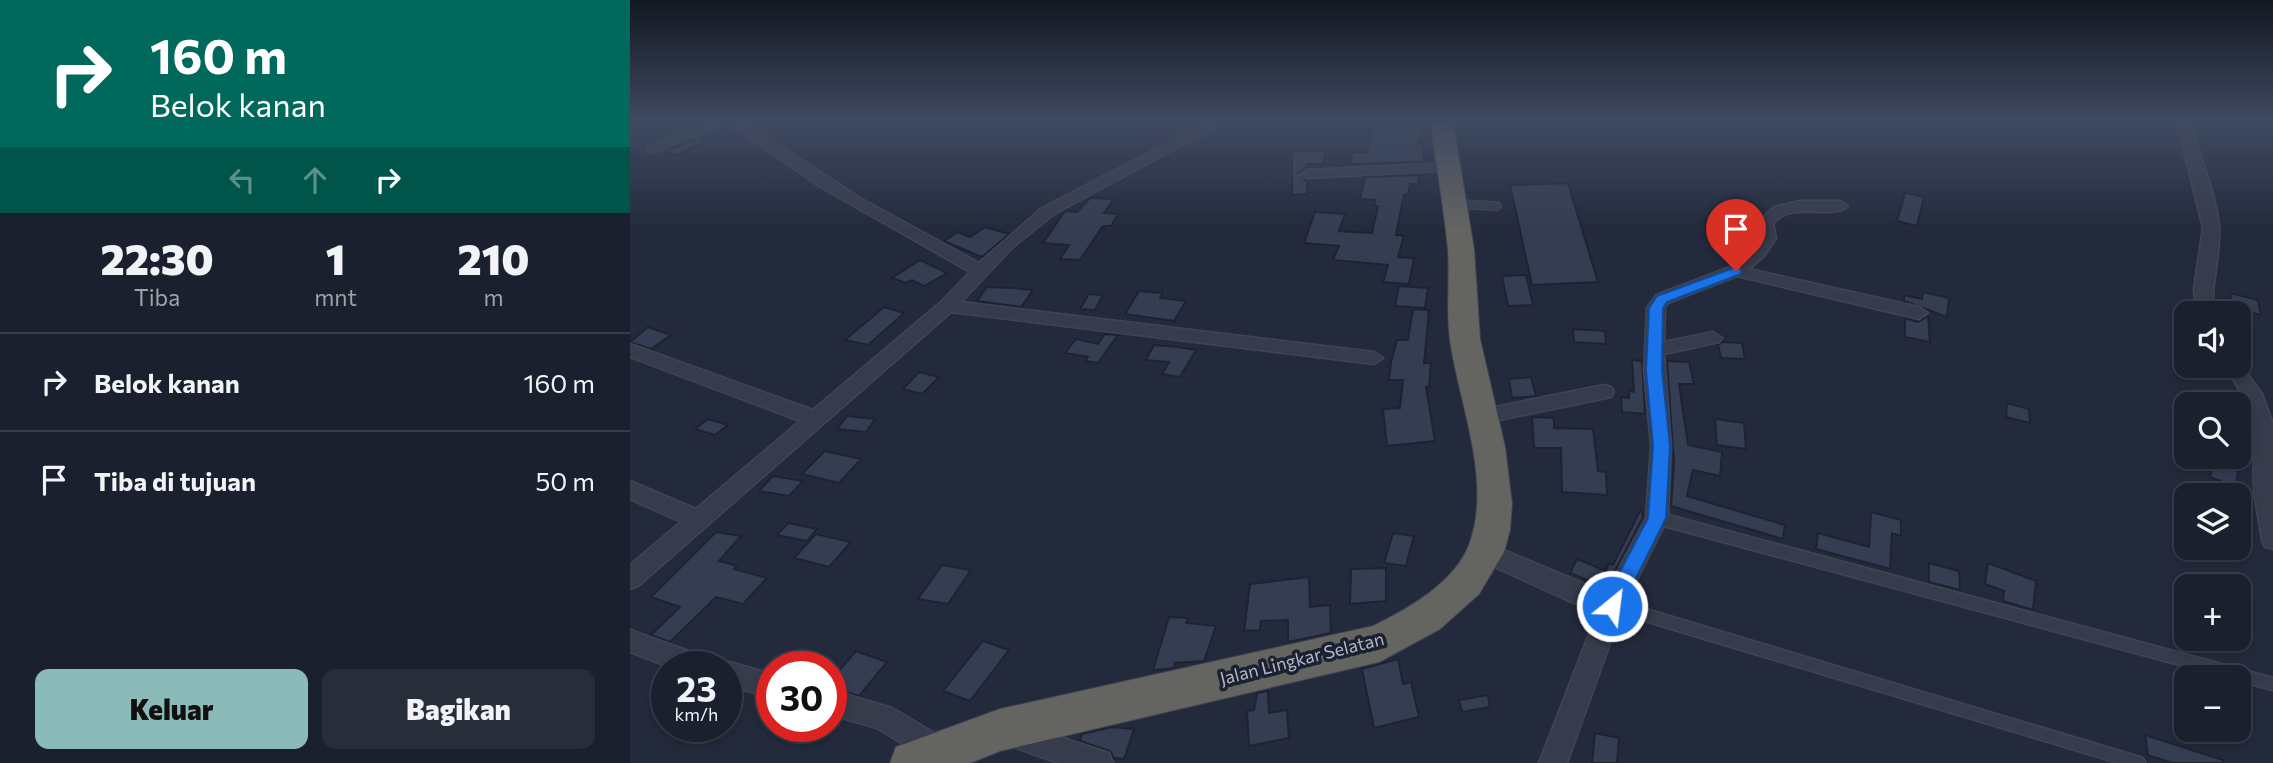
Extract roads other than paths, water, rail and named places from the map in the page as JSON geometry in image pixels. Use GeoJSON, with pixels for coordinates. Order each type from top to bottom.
{"type":"FeatureCollection","features":[{"type":"Feature","properties":{"kind":"highway","name":"Jalan Lingkar Selatan"},"geometry":{"type":"LineString","coordinates":[[925,757],[1000,730],[1379,643],[1420,623],[1455,595],[1485,552],[1495,516],[1493,481],[1465,337],[1456,204],[1447,159]]}},
{"type":"Feature","properties":{"kind":"street"},"geometry":{"type":"LineString","coordinates":[[789,159],[906,233],[980,270]]}},
{"type":"Feature","properties":{"kind":"street"},"geometry":{"type":"LineString","coordinates":[[630,579],[947,306],[1007,244],[1063,201],[1146,159]]}},
{"type":"Feature","properties":{"kind":"street"},"geometry":{"type":"LineString","coordinates":[[2193,159],[2206,190],[2211,232],[2202,274],[2204,301]]}},
{"type":"Feature","properties":{"kind":"street"},"geometry":{"type":"LineString","coordinates":[[1307,174],[1448,167]]}},
{"type":"Feature","properties":{"kind":"street"},"geometry":{"type":"LineString","coordinates":[[1553,763],[1612,606],[1657,518],[1661,446],[1655,383],[1656,308],[1662,299],[1736,271],[1753,261],[1765,243],[1765,222],[1770,216],[1795,207],[1840,206]]}},
{"type":"Feature","properties":{"kind":"street"},"geometry":{"type":"LineString","coordinates":[[1736,271],[1919,313]]}},
{"type":"Feature","properties":{"kind":"street"},"geometry":{"type":"LineString","coordinates":[[947,306],[1374,358]]}},
{"type":"Feature","properties":{"kind":"street"},"geometry":{"type":"LineString","coordinates":[[1655,350],[1713,338]]}},
{"type":"Feature","properties":{"kind":"street"},"geometry":{"type":"LineString","coordinates":[[630,350],[816,419]]}},
{"type":"Feature","properties":{"kind":"street"},"geometry":{"type":"LineString","coordinates":[[2241,378],[2252,394],[2263,424],[2265,492],[2273,540]]}},
{"type":"Feature","properties":{"kind":"street"},"geometry":{"type":"LineString","coordinates":[[1480,417],[1604,392]]}},
{"type":"Feature","properties":{"kind":"street"},"geometry":{"type":"LineString","coordinates":[[630,490],[698,519]]}},
{"type":"Feature","properties":{"kind":"street"},"geometry":{"type":"LineString","coordinates":[[1485,552],[1577,594],[1612,606]]}},
{"type":"Feature","properties":{"kind":"street"},"geometry":{"type":"LineString","coordinates":[[630,641],[658,651]]}},
{"type":"Feature","properties":{"kind":"street"},"geometry":{"type":"LineString","coordinates":[[847,707],[883,717],[925,757]]}},
{"type":"Feature","properties":{"kind":"street"},"geometry":{"type":"LineString","coordinates":[[1000,730],[1099,763]]}},
{"type":"Feature","properties":{"kind":"lane"},"geometry":{"type":"LineString","coordinates":[[1456,204],[1497,206]]}},
{"type":"Feature","properties":{"kind":"lane"},"geometry":{"type":"LineString","coordinates":[[1657,518],[2273,684]]}},
{"type":"Feature","properties":{"kind":"lane"},"geometry":{"type":"LineString","coordinates":[[1612,606],[2139,763]]}}]}
